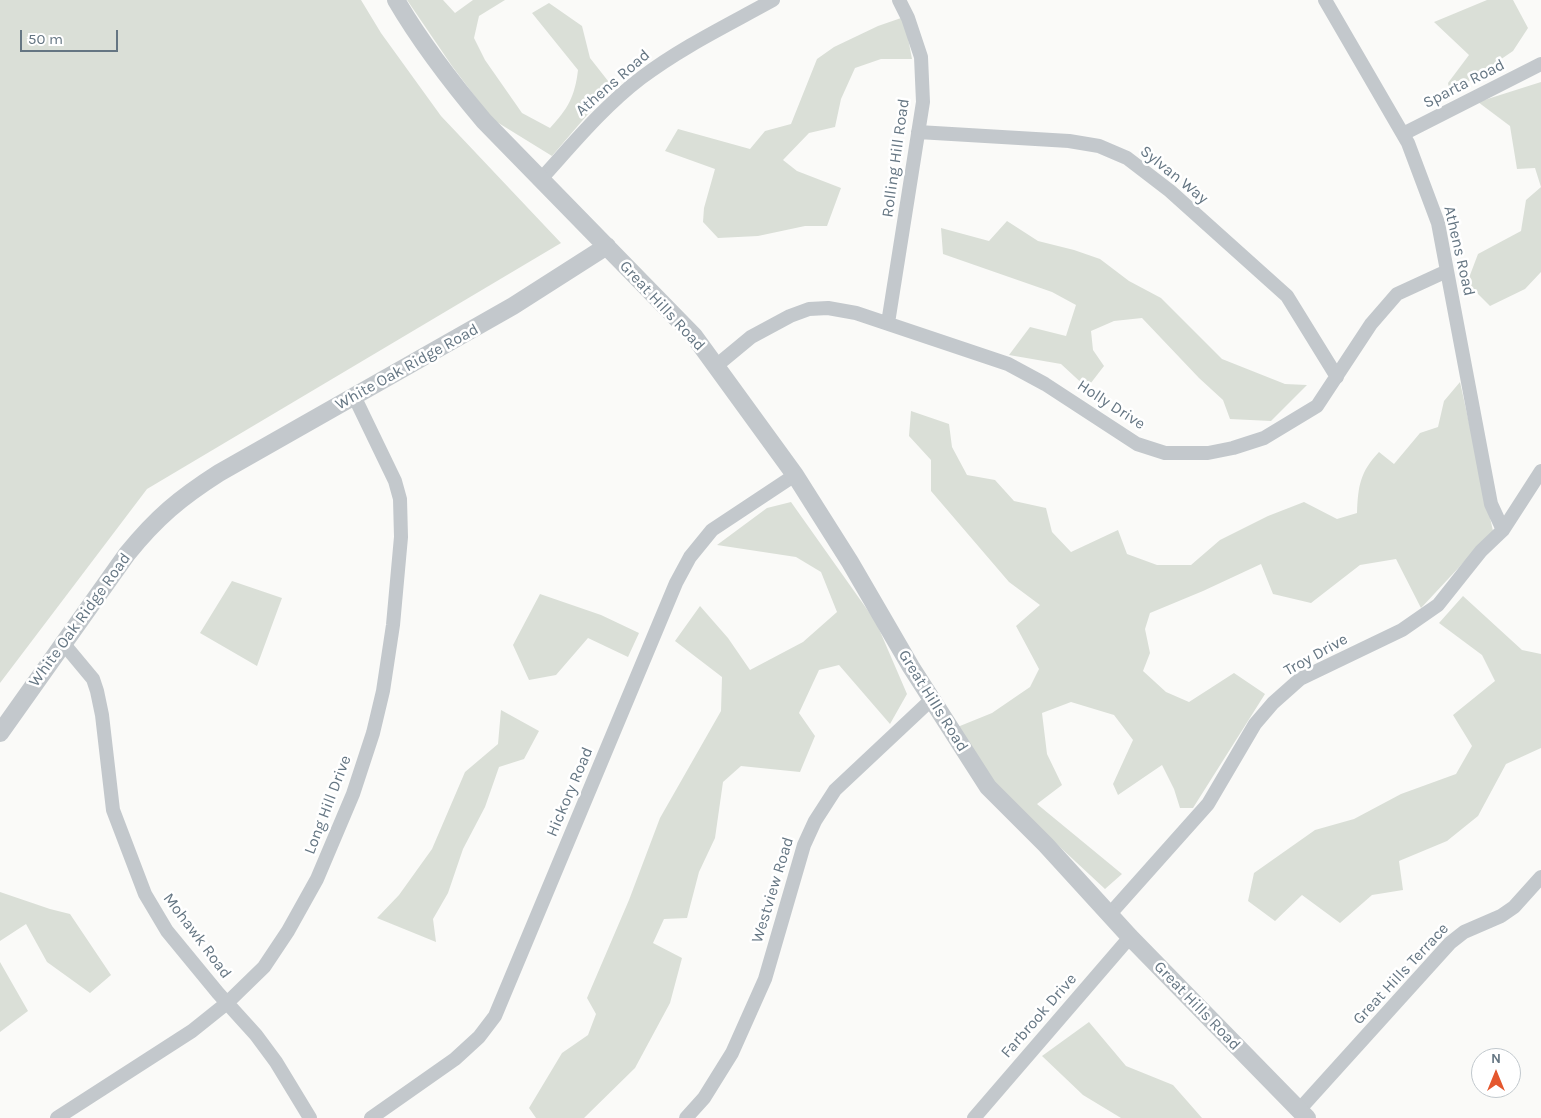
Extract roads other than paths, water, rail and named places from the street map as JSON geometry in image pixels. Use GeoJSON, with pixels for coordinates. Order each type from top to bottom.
{"type":"FeatureCollection","features":[{"type":"Feature","properties":{"kind":"street"},"geometry":{"type":"LineString","coordinates":[[396,0],[423,42],[466,100],[606,246]]}},
{"type":"Feature","properties":{"kind":"street","name":"Athens Road"},"geometry":{"type":"LineString","coordinates":[[540,179],[618,98],[639,79],[672,56],[773,0]]}},
{"type":"Feature","properties":{"kind":"street","name":"Rolling Hill Road"},"geometry":{"type":"LineString","coordinates":[[888,323],[923,102],[921,57],[900,0]]}},
{"type":"Feature","properties":{"kind":"street","name":"Athens Road"},"geometry":{"type":"LineString","coordinates":[[1325,0],[1408,143],[1438,223],[1491,504],[1503,530]]}},
{"type":"Feature","properties":{"kind":"street","name":"Sparta Road"},"geometry":{"type":"LineString","coordinates":[[1403,134],[1541,64]]}},
{"type":"Feature","properties":{"kind":"street","name":"Sylvan Way"},"geometry":{"type":"LineString","coordinates":[[918,132],[1069,141],[1099,146],[1127,158],[1170,191],[1287,296],[1336,376]]}},
{"type":"Feature","properties":{"kind":"street","name":"Great Hills Road"},"geometry":{"type":"LineString","coordinates":[[606,246],[694,336],[795,475],[988,787],[1046,845],[1130,938],[1303,1114]]}},
{"type":"Feature","properties":{"kind":"street","name":"White Oak Ridge Road"},"geometry":{"type":"LineString","coordinates":[[0,733],[127,554],[163,514],[180,500],[220,473],[513,306],[606,246]]}},
{"type":"Feature","properties":{"kind":"street","name":"Holly Drive"},"geometry":{"type":"LineString","coordinates":[[716,366],[751,337],[766,327],[790,316],[809,310],[828,308],[856,312],[1008,364],[1045,384],[1137,444],[1165,453],[1208,453],[1234,448],[1264,438],[1317,406],[1371,324],[1397,294],[1447,271]]}},
{"type":"Feature","properties":{"kind":"street","name":"Long Hill Drive"},"geometry":{"type":"LineString","coordinates":[[57,1118],[192,1031],[227,1003],[264,967],[288,931],[317,879],[353,794],[372,734],[383,690],[393,625],[401,537],[400,499],[390,468],[354,396]]}},
{"type":"Feature","properties":{"kind":"street","name":"Troy Drive"},"geometry":{"type":"LineString","coordinates":[[1109,915],[1208,804],[1255,724],[1273,703],[1300,680],[1402,630],[1438,605],[1481,551],[1503,530],[1541,471]]}},
{"type":"Feature","properties":{"kind":"street","name":"Hickory Road"},"geometry":{"type":"LineString","coordinates":[[372,1118],[455,1059],[479,1037],[495,1016],[676,583],[690,557],[712,530],[795,475]]}},
{"type":"Feature","properties":{"kind":"street","name":"Mohawk Road"},"geometry":{"type":"LineString","coordinates":[[63,644],[93,679],[97,691],[102,715],[113,810],[145,894],[167,930],[256,1035],[276,1062],[310,1118]]}},
{"type":"Feature","properties":{"kind":"street","name":"Westview Road"},"geometry":{"type":"LineString","coordinates":[[686,1118],[704,1098],[732,1053],[765,979],[804,845],[815,821],[835,790],[932,699]]}},
{"type":"Feature","properties":{"kind":"street","name":"Great Hills Terrace"},"geometry":{"type":"LineString","coordinates":[[1303,1114],[1450,943],[1464,932],[1501,916],[1514,907],[1541,877]]}},
{"type":"Feature","properties":{"kind":"street","name":"Farbrook Drive"},"geometry":{"type":"LineString","coordinates":[[974,1118],[1130,938]]}}]}
